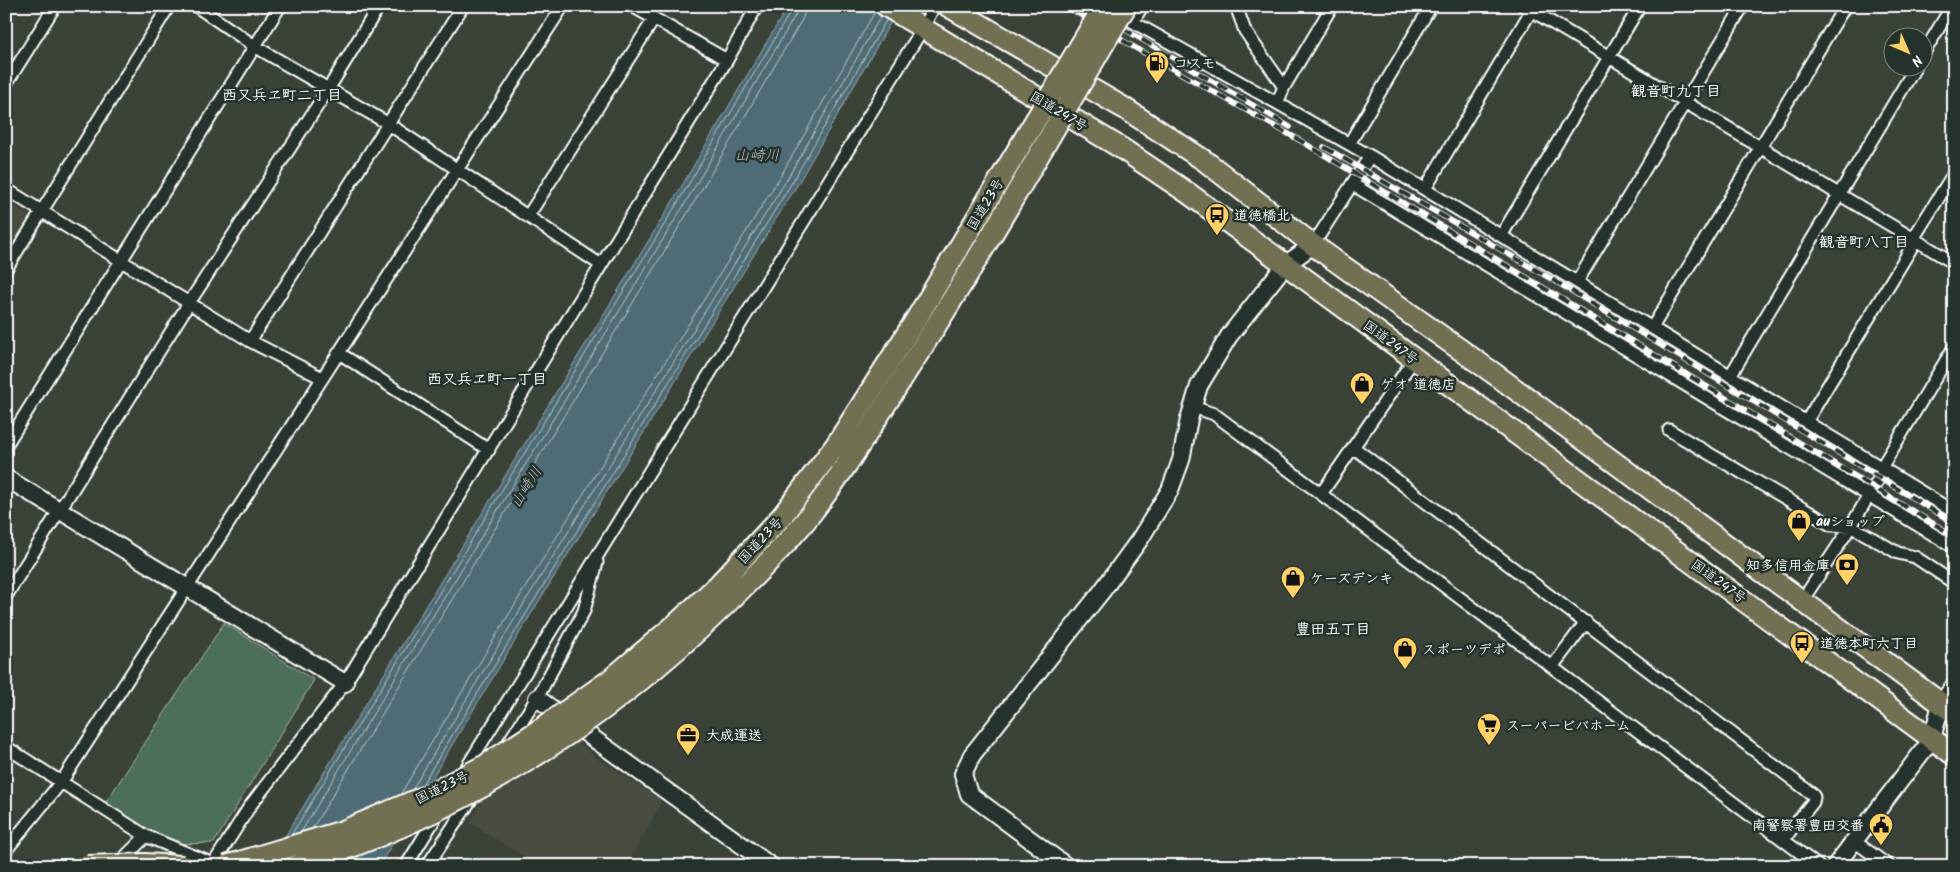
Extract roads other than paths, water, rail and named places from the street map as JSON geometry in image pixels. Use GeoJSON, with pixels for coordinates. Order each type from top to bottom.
{"type":"FeatureCollection","features":[{"type":"Feature","properties":{"kind":"highway","name":"国道247号"},"geometry":{"type":"LineString","coordinates":[[886,6],[1120,148],[1188,193],[1285,266],[1954,754]]}},
{"type":"Feature","properties":{"kind":"highway"},"geometry":{"type":"LineString","coordinates":[[948,6],[1124,108],[1205,161],[1313,245],[1511,386],[1948,708]]}},
{"type":"Feature","properties":{"kind":"highway","name":"国道23号"},"geometry":{"type":"LineString","coordinates":[[217,865],[343,831],[428,794],[484,766],[610,680],[675,626],[719,584],[782,516],[836,445],[915,321],[1104,6]]}},
{"type":"Feature","properties":{"kind":"highway","name":"国道23号"},"geometry":{"type":"LineString","coordinates":[[296,866],[343,851],[426,817],[500,778],[560,741],[640,681],[700,629],[763,568],[804,521],[841,474],[929,338],[1126,6]]}},
{"type":"Feature","properties":{"kind":"highway"},"geometry":{"type":"LineString","coordinates":[[87,866],[145,864],[183,866]]}},
{"type":"Feature","properties":{"kind":"street"},"geometry":{"type":"LineString","coordinates":[[6,84],[55,6]]}},
{"type":"Feature","properties":{"kind":"street"},"geometry":{"type":"LineString","coordinates":[[6,269],[169,6]]}},
{"type":"Feature","properties":{"kind":"street"},"geometry":{"type":"LineString","coordinates":[[196,6],[256,47],[387,123],[601,264]]}},
{"type":"Feature","properties":{"kind":"street"},"geometry":{"type":"LineString","coordinates":[[6,445],[280,6]]}},
{"type":"Feature","properties":{"kind":"street"},"geometry":{"type":"LineString","coordinates":[[6,596],[189,303],[329,88],[379,6]]}},
{"type":"Feature","properties":{"kind":"street"},"geometry":{"type":"LineString","coordinates":[[250,340],[463,6]]}},
{"type":"Feature","properties":{"kind":"street"},"geometry":{"type":"LineString","coordinates":[[6,850],[62,781],[564,6]]}},
{"type":"Feature","properties":{"kind":"street"},"geometry":{"type":"LineString","coordinates":[[632,6],[727,60]]}},
{"type":"Feature","properties":{"kind":"street"},"geometry":{"type":"LineString","coordinates":[[6,747],[146,836],[217,865],[239,822],[345,683],[727,60],[757,6]]}},
{"type":"Feature","properties":{"kind":"street"},"geometry":{"type":"LineString","coordinates":[[406,866],[600,551],[916,24],[934,6]]}},
{"type":"Feature","properties":{"kind":"street"},"geometry":{"type":"LineString","coordinates":[[1142,6],[1133,22],[1370,156],[1954,512]]}},
{"type":"Feature","properties":{"kind":"street"},"geometry":{"type":"LineString","coordinates":[[1236,6],[1245,30],[1284,87]]}},
{"type":"Feature","properties":{"kind":"street"},"geometry":{"type":"LineString","coordinates":[[1277,103],[1284,87],[1332,6]]}},
{"type":"Feature","properties":{"kind":"street"},"geometry":{"type":"LineString","coordinates":[[1348,144],[1431,6]]}},
{"type":"Feature","properties":{"kind":"street"},"geometry":{"type":"LineString","coordinates":[[1501,236],[1640,6]]}},
{"type":"Feature","properties":{"kind":"street"},"geometry":{"type":"LineString","coordinates":[[1577,282],[1743,6]]}},
{"type":"Feature","properties":{"kind":"street"},"geometry":{"type":"LineString","coordinates":[[1652,328],[1845,6]]}},
{"type":"Feature","properties":{"kind":"street"},"geometry":{"type":"LineString","coordinates":[[1932,39],[1952,6]]}},
{"type":"Feature","properties":{"kind":"street"},"geometry":{"type":"LineString","coordinates":[[1425,189],[1530,8],[1954,263]]}},
{"type":"Feature","properties":{"kind":"street"},"geometry":{"type":"LineString","coordinates":[[528,216],[654,19]]}},
{"type":"Feature","properties":{"kind":"street"},"geometry":{"type":"LineString","coordinates":[[1730,376],[1910,78]]}},
{"type":"Feature","properties":{"kind":"street"},"geometry":{"type":"LineString","coordinates":[[1066,866],[969,794],[963,774],[972,755],[1102,591],[1140,539],[1170,490],[1181,460],[1199,386],[1230,336],[1285,266],[1313,245],[1370,156]]}},
{"type":"Feature","properties":{"kind":"street"},"geometry":{"type":"LineString","coordinates":[[1806,422],[1954,173]]}},
{"type":"Feature","properties":{"kind":"street"},"geometry":{"type":"LineString","coordinates":[[1352,184],[1954,548]]}},
{"type":"Feature","properties":{"kind":"street"},"geometry":{"type":"LineString","coordinates":[[6,189],[250,340],[322,378]]}},
{"type":"Feature","properties":{"kind":"street"},"geometry":{"type":"LineString","coordinates":[[1802,601],[1869,497],[1883,469],[1954,347]]}},
{"type":"Feature","properties":{"kind":"street"},"geometry":{"type":"LineString","coordinates":[[339,353],[489,450]]}},
{"type":"Feature","properties":{"kind":"street"},"geometry":{"type":"LineString","coordinates":[[1321,494],[1414,359]]}},
{"type":"Feature","properties":{"kind":"street"},"geometry":{"type":"LineString","coordinates":[[1193,407],[1214,414],[1818,866]]}},
{"type":"Feature","properties":{"kind":"street"},"geometry":{"type":"LineString","coordinates":[[1669,430],[1831,525],[1851,526],[1898,552],[1915,556],[1954,583]]}},
{"type":"Feature","properties":{"kind":"street"},"geometry":{"type":"LineString","coordinates":[[1353,447],[1812,794],[1814,797],[1813,802],[1784,840]]}},
{"type":"Feature","properties":{"kind":"street"},"geometry":{"type":"LineString","coordinates":[[6,478],[345,683]]}},
{"type":"Feature","properties":{"kind":"street"},"geometry":{"type":"LineString","coordinates":[[427,866],[537,698],[584,611],[600,551]]}},
{"type":"Feature","properties":{"kind":"street"},"geometry":{"type":"LineString","coordinates":[[1552,667],[1586,622]]}},
{"type":"Feature","properties":{"kind":"street"},"geometry":{"type":"LineString","coordinates":[[1835,866],[1932,739],[1948,708],[1954,686]]}},
{"type":"Feature","properties":{"kind":"street"},"geometry":{"type":"LineString","coordinates":[[537,698],[771,866]]}},
{"type":"Feature","properties":{"kind":"street"},"geometry":{"type":"LineString","coordinates":[[117,866],[146,836]]}},
{"type":"Feature","properties":{"kind":"street"},"geometry":{"type":"LineString","coordinates":[[1854,841],[1889,866]]}},
{"type":"Feature","properties":{"kind":"water","name":"山崎川"},"geometry":{"type":"Polygon","coordinates":[[[788,6],[900,6],[796,187],[536,606],[379,866],[267,866],[674,199],[788,6]]]}},
{"type":"Feature","properties":{"kind":"railway"},"geometry":{"type":"LineString","coordinates":[[1066,6],[1132,46],[1301,141],[1954,536]]}},
{"type":"Feature","properties":{"kind":"railway"},"geometry":{"type":"LineString","coordinates":[[1085,6],[1290,127]]}},
{"type":"Feature","properties":{"kind":"railway"},"geometry":{"type":"LineString","coordinates":[[1324,147],[1560,284],[1954,523]]}},
{"type":"Feature","properties":{"kind":"place","name":"コスモ"},"geometry":{"type":"Point","coordinates":[1157,84]}},
{"type":"Feature","properties":{"kind":"place","name":"道徳橋北"},"geometry":{"type":"Point","coordinates":[1217,236]}},
{"type":"Feature","properties":{"kind":"place","name":"ゲオ 道徳店"},"geometry":{"type":"Point","coordinates":[1362,405]}},
{"type":"Feature","properties":{"kind":"place","name":"auショップ"},"geometry":{"type":"Point","coordinates":[1799,542]}},
{"type":"Feature","properties":{"kind":"place","name":"知多信用金庫"},"geometry":{"type":"Point","coordinates":[1847,586]}},
{"type":"Feature","properties":{"kind":"place","name":"ケーズデンキ"},"geometry":{"type":"Point","coordinates":[1293,599]}},
{"type":"Feature","properties":{"kind":"place","name":"道徳本町六丁目"},"geometry":{"type":"Point","coordinates":[1802,664]}},
{"type":"Feature","properties":{"kind":"place","name":"スポーツデポ"},"geometry":{"type":"Point","coordinates":[1405,670]}},
{"type":"Feature","properties":{"kind":"place","name":"スーパービバホーム"},"geometry":{"type":"Point","coordinates":[1489,746]}},
{"type":"Feature","properties":{"kind":"place","name":"大成運送"},"geometry":{"type":"Point","coordinates":[688,756]}},
{"type":"Feature","properties":{"kind":"place","name":"南警察署豊田交番"},"geometry":{"type":"Point","coordinates":[1881,846]}},
{"type":"Feature","properties":{"kind":"district","name":"観音町九丁目"},"geometry":{"type":"Point","coordinates":[1676,91]}},
{"type":"Feature","properties":{"kind":"district","name":"西又兵ヱ町二丁目"},"geometry":{"type":"Point","coordinates":[282,95]}},
{"type":"Feature","properties":{"kind":"district","name":"観音町八丁目"},"geometry":{"type":"Point","coordinates":[1864,242]}},
{"type":"Feature","properties":{"kind":"district","name":"西又兵ヱ町一丁目"},"geometry":{"type":"Point","coordinates":[487,379]}},
{"type":"Feature","properties":{"kind":"district","name":"豊田五丁目"},"geometry":{"type":"Point","coordinates":[1333,629]}}]}
